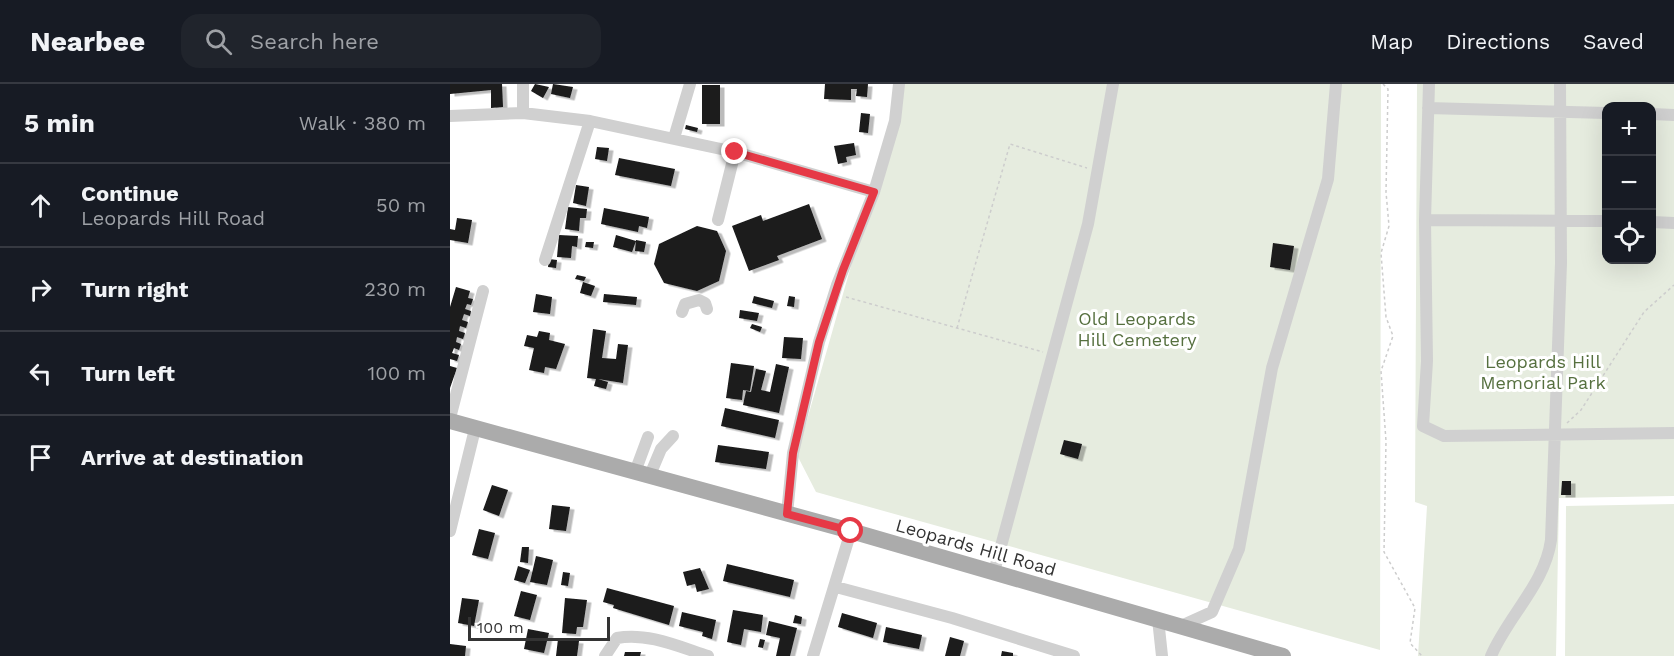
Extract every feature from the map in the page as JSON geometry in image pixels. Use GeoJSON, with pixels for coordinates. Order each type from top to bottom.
{"type":"FeatureCollection","features":[{"type":"Feature","properties":{"kind":"main road","name":"Leopards Hill Road"},"geometry":{"type":"LineString","coordinates":[[450,420],[475,429],[851,531],[1158,619],[1244,651],[1283,656]]}},
{"type":"Feature","properties":{"kind":"street"},"geometry":{"type":"LineString","coordinates":[[523,84],[523,112]]}},
{"type":"Feature","properties":{"kind":"street"},"geometry":{"type":"LineString","coordinates":[[674,138],[690,84]]}},
{"type":"Feature","properties":{"kind":"street"},"geometry":{"type":"LineString","coordinates":[[787,514],[793,453],[800,418],[834,294],[874,192],[895,121],[899,84]]}},
{"type":"Feature","properties":{"kind":"street"},"geometry":{"type":"LineString","coordinates":[[994,572],[1088,224],[1113,84]]}},
{"type":"Feature","properties":{"kind":"street"},"geometry":{"type":"LineString","coordinates":[[1181,626],[1212,612],[1239,549],[1272,368],[1328,179],[1336,84]]}},
{"type":"Feature","properties":{"kind":"street"},"geometry":{"type":"LineString","coordinates":[[1429,84],[1425,220],[1427,361],[1423,426],[1444,436],[1674,433]]}},
{"type":"Feature","properties":{"kind":"street"},"geometry":{"type":"LineString","coordinates":[[1491,656],[1498,639],[1549,557],[1556,435],[1561,220],[1560,84]]}},
{"type":"Feature","properties":{"kind":"street"},"geometry":{"type":"LineString","coordinates":[[1428,108],[1602,113]]}},
{"type":"Feature","properties":{"kind":"street"},"geometry":{"type":"LineString","coordinates":[[450,116],[523,112],[590,121],[735,152],[874,192]]}},
{"type":"Feature","properties":{"kind":"street"},"geometry":{"type":"LineString","coordinates":[[1656,114],[1674,115]]}},
{"type":"Feature","properties":{"kind":"street"},"geometry":{"type":"LineString","coordinates":[[545,260],[590,121]]}},
{"type":"Feature","properties":{"kind":"street"},"geometry":{"type":"LineString","coordinates":[[718,220],[735,152]]}},
{"type":"Feature","properties":{"kind":"street"},"geometry":{"type":"LineString","coordinates":[[1425,220],[1602,221]]}},
{"type":"Feature","properties":{"kind":"street"},"geometry":{"type":"LineString","coordinates":[[1656,222],[1674,223]]}},
{"type":"Feature","properties":{"kind":"street"},"geometry":{"type":"LineString","coordinates":[[450,420],[483,291]]}},
{"type":"Feature","properties":{"kind":"street"},"geometry":{"type":"LineString","coordinates":[[682,312],[685,304],[699,300],[705,303],[708,309]]}},
{"type":"Feature","properties":{"kind":"street"},"geometry":{"type":"LineString","coordinates":[[450,531],[454,498],[475,429]]}},
{"type":"Feature","properties":{"kind":"street"},"geometry":{"type":"LineString","coordinates":[[642,473],[673,436]]}},
{"type":"Feature","properties":{"kind":"street"},"geometry":{"type":"LineString","coordinates":[[642,473],[648,437]]}},
{"type":"Feature","properties":{"kind":"street"},"geometry":{"type":"LineString","coordinates":[[813,656],[836,587],[851,531]]}},
{"type":"Feature","properties":{"kind":"street"},"geometry":{"type":"LineString","coordinates":[[836,587],[952,618],[1074,656]]}},
{"type":"Feature","properties":{"kind":"street"},"geometry":{"type":"LineString","coordinates":[[1158,619],[1162,656]]}},
{"type":"Feature","properties":{"kind":"street"},"geometry":{"type":"LineString","coordinates":[[605,656],[617,638],[630,635],[705,655]]}},
{"type":"Feature","properties":{"kind":"path"},"geometry":{"type":"LineString","coordinates":[[1383,84],[1388,89],[1386,192],[1389,226],[1381,253],[1386,317],[1393,336],[1381,371],[1386,441],[1384,552],[1415,608],[1410,643],[1422,656]]}},
{"type":"Feature","properties":{"kind":"path"},"geometry":{"type":"LineString","coordinates":[[957,328],[1010,144],[1098,171]]}},
{"type":"Feature","properties":{"kind":"path"},"geometry":{"type":"LineString","coordinates":[[1556,435],[1581,410],[1644,312],[1674,285]]}},
{"type":"Feature","properties":{"kind":"path"},"geometry":{"type":"LineString","coordinates":[[834,294],[1053,355]]}},
{"type":"Feature","properties":{"kind":"green space","name":"Old Leopards Hill Cemetery"},"geometry":{"type":"Polygon","coordinates":[[[903,84],[1381,84],[1380,650],[816,492],[797,455],[903,84]]]}},
{"type":"Feature","properties":{"kind":"green space","name":"Leopards Hill Memorial Park"},"geometry":{"type":"Polygon","coordinates":[[[1417,84],[1674,84],[1674,496],[1559,498],[1556,656],[1418,656],[1427,506],[1415,502],[1417,84]]]}},
{"type":"Feature","properties":{"kind":"green space"},"geometry":{"type":"Polygon","coordinates":[[[1674,504],[1674,656],[1565,656],[1566,506],[1674,504]]]}},
{"type":"Feature","properties":{"kind":"building"},"geometry":{"type":"Polygon","coordinates":[[[450,84],[502,84],[503,107],[491,108],[491,90],[450,94],[450,84]]]}},
{"type":"Feature","properties":{"kind":"building"},"geometry":{"type":"Polygon","coordinates":[[[535,84],[549,87],[543,98],[531,91],[535,84]]]}},
{"type":"Feature","properties":{"kind":"building"},"geometry":{"type":"Polygon","coordinates":[[[553,84],[573,87],[570,98],[551,94],[553,84]]]}},
{"type":"Feature","properties":{"kind":"building"},"geometry":{"type":"Polygon","coordinates":[[[825,84],[868,84],[867,97],[856,96],[857,89],[851,89],[851,100],[824,99],[825,84]]]}},
{"type":"Feature","properties":{"kind":"building"},"geometry":{"type":"Polygon","coordinates":[[[702,85],[720,85],[720,124],[702,124],[702,85]]]}},
{"type":"Feature","properties":{"kind":"building"},"geometry":{"type":"Polygon","coordinates":[[[861,113],[870,114],[868,133],[859,132],[861,113]]]}},
{"type":"Feature","properties":{"kind":"building"},"geometry":{"type":"Polygon","coordinates":[[[686,125],[698,128],[697,132],[685,129],[686,125]]]}},
{"type":"Feature","properties":{"kind":"building"},"geometry":{"type":"Polygon","coordinates":[[[854,143],[856,155],[846,157],[847,162],[838,164],[834,146],[854,143]]]}},
{"type":"Feature","properties":{"kind":"building"},"geometry":{"type":"Polygon","coordinates":[[[597,147],[609,148],[607,161],[595,159],[597,147]]]}},
{"type":"Feature","properties":{"kind":"building"},"geometry":{"type":"Polygon","coordinates":[[[619,158],[675,169],[671,186],[615,175],[619,158]]]}},
{"type":"Feature","properties":{"kind":"building"},"geometry":{"type":"Polygon","coordinates":[[[576,185],[589,187],[586,206],[573,203],[576,185]]]}},
{"type":"Feature","properties":{"kind":"building"},"geometry":{"type":"Polygon","coordinates":[[[809,204],[822,239],[777,256],[779,260],[749,271],[732,226],[761,215],[763,221],[809,204]]]}},
{"type":"Feature","properties":{"kind":"building"},"geometry":{"type":"Polygon","coordinates":[[[568,207],[587,209],[586,218],[580,218],[579,231],[565,229],[568,207]]]}},
{"type":"Feature","properties":{"kind":"building"},"geometry":{"type":"Polygon","coordinates":[[[604,208],[649,217],[647,228],[639,226],[638,232],[601,224],[604,208]]]}},
{"type":"Feature","properties":{"kind":"building"},"geometry":{"type":"Polygon","coordinates":[[[457,218],[472,220],[468,243],[450,240],[450,229],[455,230],[457,218]]]}},
{"type":"Feature","properties":{"kind":"building"},"geometry":{"type":"Polygon","coordinates":[[[697,226],[717,231],[726,251],[719,281],[697,291],[664,283],[654,264],[659,244],[697,226]]]}},
{"type":"Feature","properties":{"kind":"building"},"geometry":{"type":"Polygon","coordinates":[[[559,235],[578,236],[577,247],[572,246],[571,258],[557,257],[559,235]]]}},
{"type":"Feature","properties":{"kind":"building"},"geometry":{"type":"Polygon","coordinates":[[[616,235],[636,241],[632,252],[613,247],[616,235]]]}},
{"type":"Feature","properties":{"kind":"building"},"geometry":{"type":"Polygon","coordinates":[[[636,240],[646,242],[644,252],[635,251],[636,240]]]}},
{"type":"Feature","properties":{"kind":"building"},"geometry":{"type":"Polygon","coordinates":[[[586,242],[594,242],[593,248],[585,247],[586,242]]]}},
{"type":"Feature","properties":{"kind":"building"},"geometry":{"type":"Polygon","coordinates":[[[1273,243],[1294,246],[1290,270],[1270,267],[1273,243]]]}},
{"type":"Feature","properties":{"kind":"building"},"geometry":{"type":"Polygon","coordinates":[[[549,259],[557,260],[556,268],[548,267],[549,259]]]}},
{"type":"Feature","properties":{"kind":"building"},"geometry":{"type":"Polygon","coordinates":[[[577,275],[586,277],[584,281],[575,279],[577,275]]]}},
{"type":"Feature","properties":{"kind":"building"},"geometry":{"type":"Polygon","coordinates":[[[583,282],[595,286],[591,296],[580,293],[583,282]]]}},
{"type":"Feature","properties":{"kind":"building"},"geometry":{"type":"Polygon","coordinates":[[[456,287],[470,291],[468,298],[473,299],[471,305],[467,304],[465,309],[471,311],[470,316],[464,314],[462,320],[468,322],[466,328],[460,326],[459,331],[465,333],[463,339],[457,337],[456,342],[461,344],[459,350],[454,348],[452,353],[459,355],[457,361],[450,359],[450,307],[456,287]]]}},
{"type":"Feature","properties":{"kind":"building"},"geometry":{"type":"Polygon","coordinates":[[[536,294],[552,297],[550,314],[533,312],[536,294]]]}},
{"type":"Feature","properties":{"kind":"building"},"geometry":{"type":"Polygon","coordinates":[[[604,294],[637,297],[636,305],[603,302],[604,294]]]}},
{"type":"Feature","properties":{"kind":"building"},"geometry":{"type":"Polygon","coordinates":[[[754,296],[774,301],[772,308],[752,303],[754,296]]]}},
{"type":"Feature","properties":{"kind":"building"},"geometry":{"type":"Polygon","coordinates":[[[789,296],[795,297],[794,307],[787,306],[789,296]]]}},
{"type":"Feature","properties":{"kind":"building"},"geometry":{"type":"Polygon","coordinates":[[[740,310],[759,313],[757,321],[739,318],[740,310]]]}},
{"type":"Feature","properties":{"kind":"building"},"geometry":{"type":"Polygon","coordinates":[[[752,324],[762,327],[760,332],[750,328],[752,324]]]}},
{"type":"Feature","properties":{"kind":"building"},"geometry":{"type":"Polygon","coordinates":[[[593,329],[606,331],[602,358],[616,359],[618,344],[628,345],[623,383],[598,379],[608,382],[606,389],[594,386],[596,379],[587,378],[593,329]]]}},
{"type":"Feature","properties":{"kind":"building"},"geometry":{"type":"Polygon","coordinates":[[[539,331],[550,333],[549,340],[565,344],[556,369],[545,367],[544,373],[529,370],[534,348],[524,346],[527,335],[537,337],[539,331]]]}},
{"type":"Feature","properties":{"kind":"building"},"geometry":{"type":"Polygon","coordinates":[[[784,337],[803,338],[801,359],[782,358],[784,337]]]}},
{"type":"Feature","properties":{"kind":"building"},"geometry":{"type":"Polygon","coordinates":[[[731,363],[754,366],[750,391],[743,390],[742,400],[726,398],[731,363]]]}},
{"type":"Feature","properties":{"kind":"building"},"geometry":{"type":"Polygon","coordinates":[[[776,364],[789,367],[779,413],[743,405],[746,391],[751,392],[756,369],[766,371],[761,390],[770,392],[776,364]]]}},
{"type":"Feature","properties":{"kind":"building"},"geometry":{"type":"Polygon","coordinates":[[[450,366],[457,368],[450,388],[450,366]]]}},
{"type":"Feature","properties":{"kind":"building"},"geometry":{"type":"Polygon","coordinates":[[[725,408],[779,420],[775,438],[721,426],[725,408]]]}},
{"type":"Feature","properties":{"kind":"building"},"geometry":{"type":"Polygon","coordinates":[[[1064,440],[1082,444],[1078,459],[1060,454],[1064,440]]]}},
{"type":"Feature","properties":{"kind":"building"},"geometry":{"type":"Polygon","coordinates":[[[718,445],[769,452],[766,469],[715,462],[718,445]]]}},
{"type":"Feature","properties":{"kind":"building"},"geometry":{"type":"Polygon","coordinates":[[[1562,481],[1571,481],[1571,495],[1561,495],[1562,481]]]}},
{"type":"Feature","properties":{"kind":"building"},"geometry":{"type":"Polygon","coordinates":[[[492,485],[508,490],[499,516],[483,510],[492,485]]]}},
{"type":"Feature","properties":{"kind":"building"},"geometry":{"type":"Polygon","coordinates":[[[552,505],[570,507],[566,531],[549,529],[552,505]]]}},
{"type":"Feature","properties":{"kind":"building"},"geometry":{"type":"Polygon","coordinates":[[[479,529],[495,533],[488,559],[472,555],[479,529]]]}},
{"type":"Feature","properties":{"kind":"building"},"geometry":{"type":"Polygon","coordinates":[[[522,547],[529,547],[528,563],[520,562],[522,547]]]}},
{"type":"Feature","properties":{"kind":"building"},"geometry":{"type":"Polygon","coordinates":[[[536,556],[553,560],[547,585],[530,582],[536,556]]]}},
{"type":"Feature","properties":{"kind":"building"},"geometry":{"type":"Polygon","coordinates":[[[727,564],[794,580],[790,597],[723,581],[727,564]]]}},
{"type":"Feature","properties":{"kind":"building"},"geometry":{"type":"Polygon","coordinates":[[[518,566],[530,570],[525,583],[514,580],[518,566]]]}},
{"type":"Feature","properties":{"kind":"building"},"geometry":{"type":"Polygon","coordinates":[[[700,568],[709,589],[697,592],[695,584],[687,586],[683,572],[700,568]]]}},
{"type":"Feature","properties":{"kind":"building"},"geometry":{"type":"Polygon","coordinates":[[[563,572],[570,573],[568,586],[561,585],[563,572]]]}},
{"type":"Feature","properties":{"kind":"building"},"geometry":{"type":"Polygon","coordinates":[[[607,588],[674,606],[669,625],[613,608],[614,605],[603,602],[607,588]]]}},
{"type":"Feature","properties":{"kind":"building"},"geometry":{"type":"Polygon","coordinates":[[[521,591],[537,595],[530,620],[514,616],[521,591]]]}},
{"type":"Feature","properties":{"kind":"building"},"geometry":{"type":"Polygon","coordinates":[[[462,598],[479,600],[474,626],[458,623],[462,598]]]}},
{"type":"Feature","properties":{"kind":"building"},"geometry":{"type":"Polygon","coordinates":[[[565,598],[587,600],[583,627],[577,627],[576,634],[562,633],[565,598]]]}},
{"type":"Feature","properties":{"kind":"building"},"geometry":{"type":"Polygon","coordinates":[[[733,610],[763,615],[761,632],[744,629],[741,645],[727,642],[733,610]]]}},
{"type":"Feature","properties":{"kind":"building"},"geometry":{"type":"Polygon","coordinates":[[[682,612],[716,620],[712,639],[702,636],[703,632],[679,626],[682,612]]]}},
{"type":"Feature","properties":{"kind":"building"},"geometry":{"type":"Polygon","coordinates":[[[842,613],[877,623],[873,638],[838,627],[842,613]]]}},
{"type":"Feature","properties":{"kind":"building"},"geometry":{"type":"Polygon","coordinates":[[[795,615],[802,617],[801,624],[793,623],[795,615]]]}},
{"type":"Feature","properties":{"kind":"building"},"geometry":{"type":"Polygon","coordinates":[[[769,621],[797,628],[790,656],[776,656],[780,638],[766,635],[769,621]]]}},
{"type":"Feature","properties":{"kind":"building"},"geometry":{"type":"Polygon","coordinates":[[[886,627],[922,635],[919,649],[883,642],[886,627]]]}},
{"type":"Feature","properties":{"kind":"building"},"geometry":{"type":"Polygon","coordinates":[[[528,629],[549,633],[544,653],[524,649],[528,629]]]}},
{"type":"Feature","properties":{"kind":"building"},"geometry":{"type":"Polygon","coordinates":[[[950,637],[964,641],[960,656],[945,656],[950,637]]]}},
{"type":"Feature","properties":{"kind":"building"},"geometry":{"type":"Polygon","coordinates":[[[558,639],[579,641],[577,656],[556,656],[558,639]]]}},
{"type":"Feature","properties":{"kind":"building"},"geometry":{"type":"Polygon","coordinates":[[[760,639],[765,640],[763,648],[758,647],[760,639]]]}},
{"type":"Feature","properties":{"kind":"building"},"geometry":{"type":"Polygon","coordinates":[[[450,644],[466,646],[465,656],[450,656],[450,644]]]}},
{"type":"Feature","properties":{"kind":"building"},"geometry":{"type":"Polygon","coordinates":[[[1002,651],[1013,653],[1013,656],[1001,656],[1002,651]]]}},
{"type":"Feature","properties":{"kind":"building"},"geometry":{"type":"Polygon","coordinates":[[[625,652],[641,652],[640,656],[624,656],[625,652]]]}},
{"type":"Feature","properties":{"kind":"route"},"geometry":{"type":"LineString","coordinates":[[735,152],[874,192],[857,241],[837,285],[819,342],[793,453],[787,514],[851,531]]}}]}
